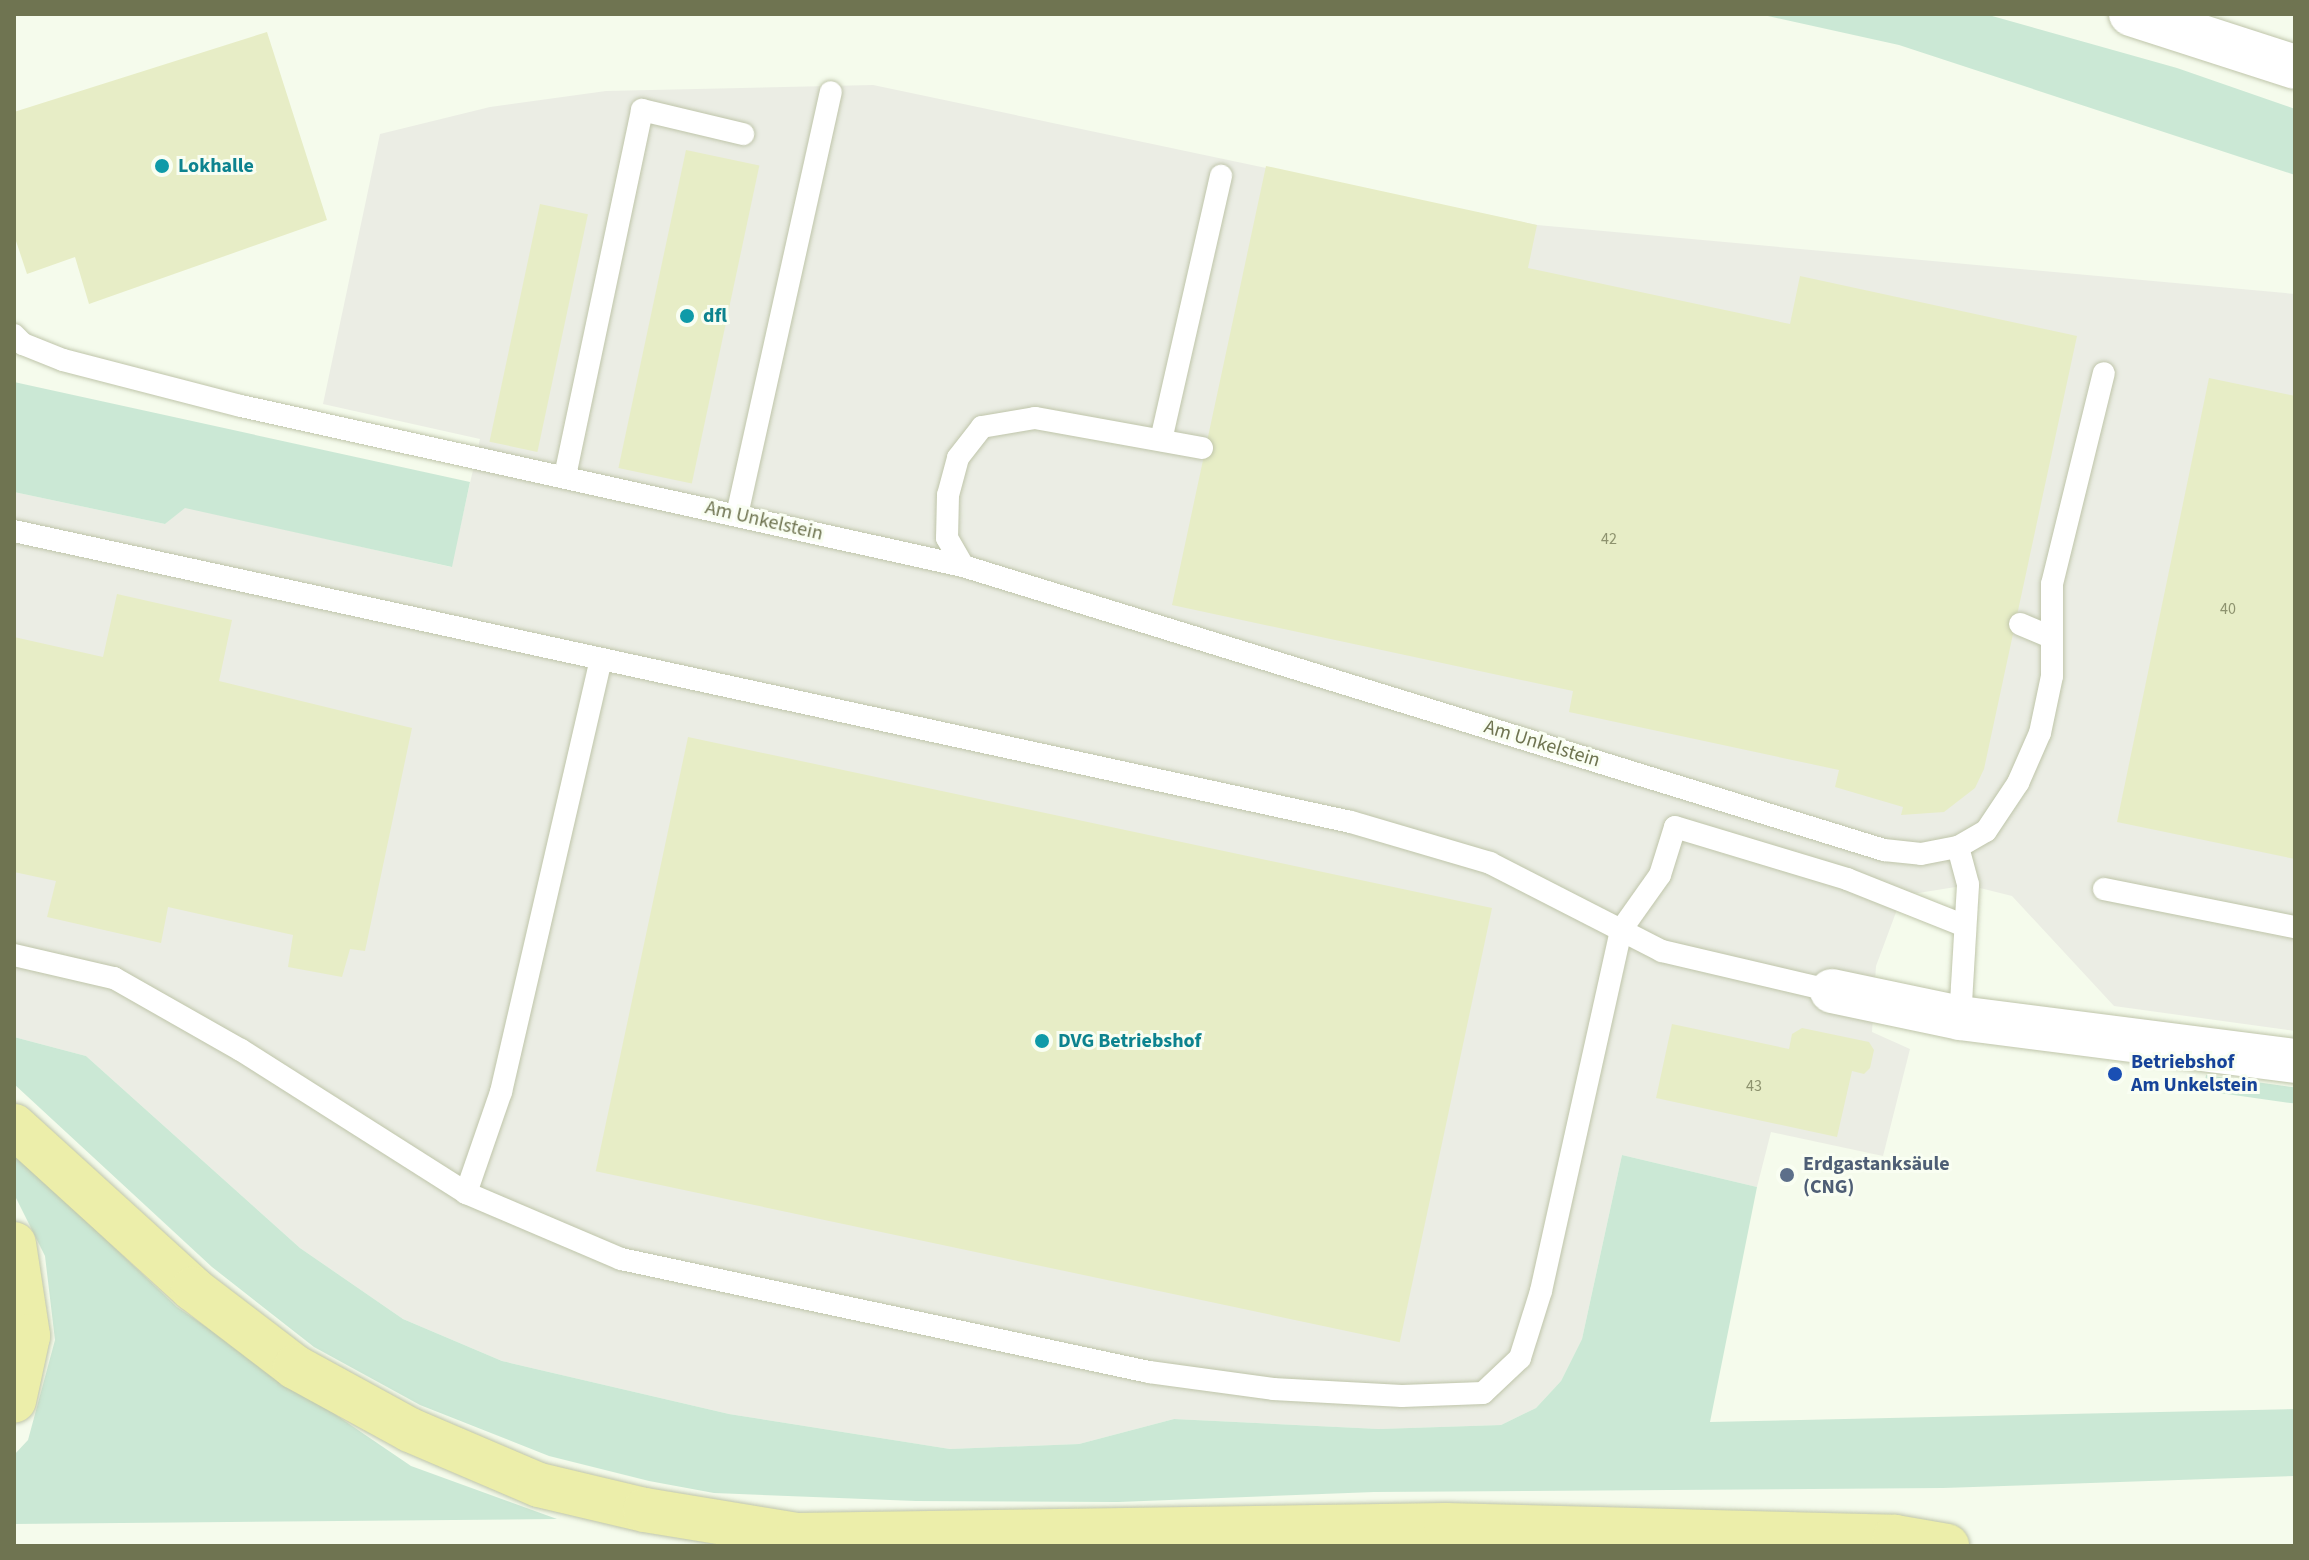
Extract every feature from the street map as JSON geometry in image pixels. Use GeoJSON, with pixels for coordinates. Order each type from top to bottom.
{"type":"FeatureCollection","features":[{"type":"Feature","properties":{"kind":"highway"},"geometry":{"type":"LineString","coordinates":[[14,1126],[193,1289],[295,1367],[410,1430],[539,1485],[645,1510],[798,1535],[1446,1525],[1895,1537],[1947,1546]]}},
{"type":"Feature","properties":{"kind":"highway"},"geometry":{"type":"LineString","coordinates":[[14,1244],[28,1336],[14,1401]]}},
{"type":"Feature","properties":{"kind":"street"},"geometry":{"type":"LineString","coordinates":[[2131,14],[2295,67]]}},
{"type":"Feature","properties":{"kind":"street"},"geometry":{"type":"LineString","coordinates":[[1832,991],[1960,1018],[2295,1061]]}},
{"type":"Feature","properties":{"kind":"lane"},"geometry":{"type":"LineString","coordinates":[[737,515],[831,92]]}},
{"type":"Feature","properties":{"kind":"lane"},"geometry":{"type":"LineString","coordinates":[[565,476],[642,110],[743,134]]}},
{"type":"Feature","properties":{"kind":"lane"},"geometry":{"type":"LineString","coordinates":[[1161,440],[1221,176]]}},
{"type":"Feature","properties":{"kind":"lane","name":"Am Unkelstein"},"geometry":{"type":"LineString","coordinates":[[14,335],[23,344],[63,360],[241,406],[963,566],[1884,850],[1921,854],[1958,847]]}},
{"type":"Feature","properties":{"kind":"lane"},"geometry":{"type":"LineString","coordinates":[[1960,1018],[1968,885],[1958,847],[1986,831],[2018,783],[2035,746],[2052,676],[2052,584],[2104,373]]}},
{"type":"Feature","properties":{"kind":"lane"},"geometry":{"type":"LineString","coordinates":[[963,566],[947,538],[948,495],[958,458],[982,427],[1035,418],[1202,448]]}},
{"type":"Feature","properties":{"kind":"lane"},"geometry":{"type":"LineString","coordinates":[[14,531],[1351,822],[1490,863],[1662,951],[1832,991]]}},
{"type":"Feature","properties":{"kind":"lane"},"geometry":{"type":"LineString","coordinates":[[2020,624],[2050,637]]}},
{"type":"Feature","properties":{"kind":"lane"},"geometry":{"type":"LineString","coordinates":[[466,1193],[501,1092],[601,659]]}},
{"type":"Feature","properties":{"kind":"lane"},"geometry":{"type":"LineString","coordinates":[[14,955],[114,978],[241,1050],[466,1193],[621,1259],[1149,1372],[1273,1389],[1402,1396],[1483,1393],[1520,1358],[1541,1291],[1621,930],[1660,875],[1675,827],[1847,879],[1965,926]]}},
{"type":"Feature","properties":{"kind":"lane"},"geometry":{"type":"LineString","coordinates":[[2104,889],[2295,927]]}},
{"type":"Feature","properties":{"kind":"shaded area"},"geometry":{"type":"Polygon","coordinates":[[[873,85],[1537,225],[2295,294],[2295,1031],[2114,1006],[2012,896],[1968,885],[1912,894],[1898,907],[1876,966],[1872,1032],[1910,1049],[1883,1156],[1771,1132],[1757,1187],[1622,1155],[1582,1339],[1561,1381],[1536,1408],[1501,1425],[1379,1429],[1174,1419],[1079,1444],[950,1449],[729,1414],[502,1361],[403,1319],[300,1248],[86,1056],[14,1037],[14,492],[165,524],[185,507],[451,567],[480,439],[323,404],[380,134],[490,107],[606,91],[873,85]]]}},
{"type":"Feature","properties":{"kind":"green space"},"geometry":{"type":"Polygon","coordinates":[[[1759,14],[1985,14],[2177,68],[2295,109],[2295,175],[1899,45],[1759,14]]]}},
{"type":"Feature","properties":{"kind":"green space"},"geometry":{"type":"Polygon","coordinates":[[[14,382],[470,482],[452,567],[185,508],[165,524],[14,492],[14,382]]]}},
{"type":"Feature","properties":{"kind":"green space"},"geometry":{"type":"Polygon","coordinates":[[[14,1037],[86,1056],[300,1248],[403,1319],[502,1361],[729,1414],[950,1449],[1079,1444],[1174,1419],[1379,1429],[1501,1425],[1536,1408],[1561,1381],[1582,1339],[1622,1155],[1757,1187],[1710,1422],[2295,1409],[2295,1476],[1943,1488],[1374,1492],[1118,1502],[916,1501],[714,1493],[649,1481],[549,1456],[420,1405],[314,1347],[212,1267],[14,1084],[14,1037]]]}},
{"type":"Feature","properties":{"kind":"green space"},"geometry":{"type":"Polygon","coordinates":[[[2206,1075],[2295,1088],[2293,1103],[2204,1091],[2206,1075]]]}},
{"type":"Feature","properties":{"kind":"green space"},"geometry":{"type":"Polygon","coordinates":[[[14,1152],[177,1307],[411,1466],[557,1519],[14,1524],[14,1455],[28,1440],[55,1340],[45,1256],[14,1194],[14,1152]]]}},
{"type":"Feature","properties":{"kind":"building","name":"Lokhalle"},"geometry":{"type":"Polygon","coordinates":[[[267,32],[327,220],[89,304],[75,257],[27,274],[14,235],[14,112],[267,32]]]}},
{"type":"Feature","properties":{"kind":"building","name":"dfl"},"geometry":{"type":"Polygon","coordinates":[[[686,150],[759,166],[692,483],[618,468],[686,150]]]}},
{"type":"Feature","properties":{"kind":"building"},"geometry":{"type":"Polygon","coordinates":[[[1266,166],[1537,225],[1528,268],[1790,324],[1800,276],[2077,336],[1984,769],[1975,788],[1944,812],[1901,815],[1903,807],[1835,787],[1839,770],[1569,712],[1573,691],[1172,605],[1266,166]]]}},
{"type":"Feature","properties":{"kind":"building"},"geometry":{"type":"Polygon","coordinates":[[[540,204],[588,214],[537,452],[489,442],[540,204]]]}},
{"type":"Feature","properties":{"kind":"building"},"geometry":{"type":"Polygon","coordinates":[[[2209,378],[2295,396],[2295,859],[2117,822],[2209,378]]]}},
{"type":"Feature","properties":{"kind":"building"},"geometry":{"type":"Polygon","coordinates":[[[117,594],[232,620],[219,681],[412,728],[365,951],[350,949],[342,977],[288,967],[293,935],[168,907],[161,943],[47,917],[56,881],[14,872],[14,637],[103,657],[117,594]]]}},
{"type":"Feature","properties":{"kind":"building","name":"DVG Betriebshof"},"geometry":{"type":"Polygon","coordinates":[[[688,737],[1492,908],[1400,1342],[596,1171],[688,737]]]}},
{"type":"Feature","properties":{"kind":"building"},"geometry":{"type":"Polygon","coordinates":[[[1672,1024],[1789,1049],[1792,1034],[1802,1028],[1869,1042],[1874,1050],[1870,1068],[1864,1074],[1852,1071],[1837,1137],[1656,1098],[1672,1024]]]}},
{"type":"Feature","properties":{"kind":"place","name":"Lokhalle"},"geometry":{"type":"Point","coordinates":[162,166]}},
{"type":"Feature","properties":{"kind":"place","name":"dfl"},"geometry":{"type":"Point","coordinates":[687,316]}},
{"type":"Feature","properties":{"kind":"place","name":"DVG Betriebshof"},"geometry":{"type":"Point","coordinates":[1042,1041]}},
{"type":"Feature","properties":{"kind":"place","name":"Betriebshof Am Unkelstein"},"geometry":{"type":"Point","coordinates":[2115,1074]}},
{"type":"Feature","properties":{"kind":"place","name":"Erdgastanksäule (CNG)"},"geometry":{"type":"Point","coordinates":[1787,1175]}}]}
